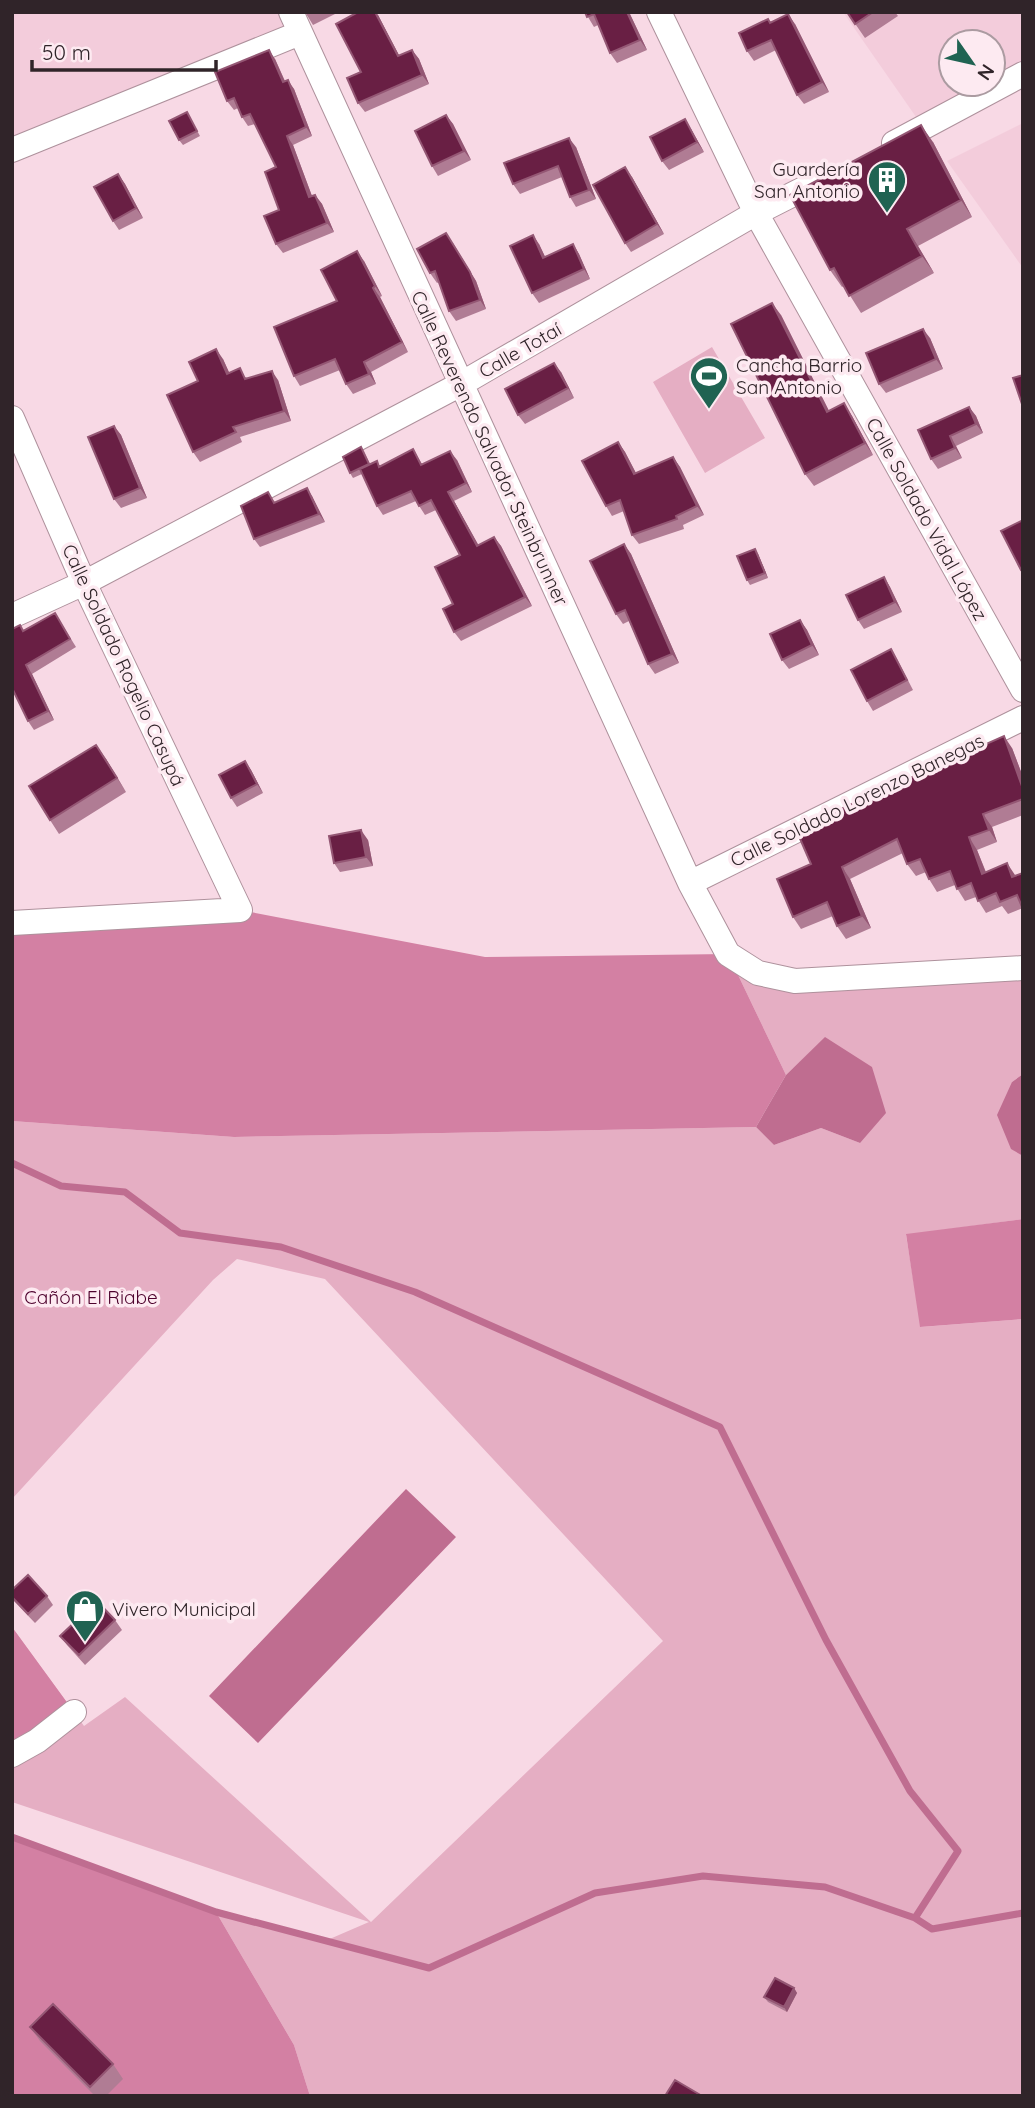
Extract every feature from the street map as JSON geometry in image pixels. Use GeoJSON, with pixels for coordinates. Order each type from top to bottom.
{"type":"FeatureCollection","features":[{"type":"Feature","properties":{"kind":"street","name":"Calle Soldado Vidal López"},"geometry":{"type":"LineString","coordinates":[[659,12],[756,212],[1023,690]]}},
{"type":"Feature","properties":{"kind":"street"},"geometry":{"type":"LineString","coordinates":[[12,150],[296,23]]}},
{"type":"Feature","properties":{"kind":"street","name":"Calle Reverendo Salvador Steinbrunner"},"geometry":{"type":"LineString","coordinates":[[296,23],[690,883],[729,954],[758,974],[795,982],[1023,968]]}},
{"type":"Feature","properties":{"kind":"street"},"geometry":{"type":"LineString","coordinates":[[876,152],[1023,74]]}},
{"type":"Feature","properties":{"kind":"street","name":"Calle Totaí"},"geometry":{"type":"LineString","coordinates":[[12,616],[84,583],[461,384],[756,212],[840,170]]}},
{"type":"Feature","properties":{"kind":"street","name":"Calle Soldado Rogelio Casupá"},"geometry":{"type":"LineString","coordinates":[[12,418],[84,583],[240,910],[12,923]]}},
{"type":"Feature","properties":{"kind":"street","name":"Calle Soldado Lorenzo Banegas"},"geometry":{"type":"LineString","coordinates":[[690,883],[1023,718]]}},
{"type":"Feature","properties":{"kind":"street"},"geometry":{"type":"LineString","coordinates":[[12,1755],[37,1741],[74,1712]]}},
{"type":"Feature","properties":{"kind":"shaded area"},"geometry":{"type":"Polygon","coordinates":[[[12,12],[291,12],[300,33],[12,150],[12,12]]]}},
{"type":"Feature","properties":{"kind":"shaded area"},"geometry":{"type":"Polygon","coordinates":[[[843,12],[1023,12],[1023,74],[1007,82],[1007,28],[937,28],[937,98],[978,98],[923,127],[843,12]]]}},
{"type":"Feature","properties":{"kind":"shaded area"},"geometry":{"type":"Polygon","coordinates":[[[1023,123],[1023,268],[947,161],[1023,123]]]}},
{"type":"Feature","properties":{"kind":"shaded area"},"geometry":{"type":"Polygon","coordinates":[[[240,910],[485,957],[728,954],[786,1075],[756,1127],[234,1137],[12,1121],[12,923],[240,910]]]}},
{"type":"Feature","properties":{"kind":"shaded area"},"geometry":{"type":"Polygon","coordinates":[[[825,1037],[872,1067],[886,1113],[860,1143],[821,1128],[774,1145],[756,1127],[786,1075],[825,1037]]]}},
{"type":"Feature","properties":{"kind":"shaded area"},"geometry":{"type":"Polygon","coordinates":[[[1023,1074],[1023,1156],[1011,1149],[997,1115],[1012,1082],[1023,1074]]]}},
{"type":"Feature","properties":{"kind":"shaded area"},"geometry":{"type":"Polygon","coordinates":[[[1023,1219],[1023,1319],[920,1327],[906,1234],[1023,1219]]]}},
{"type":"Feature","properties":{"kind":"shaded area"},"geometry":{"type":"Polygon","coordinates":[[[406,1489],[456,1537],[258,1743],[209,1696],[406,1489]]]}},
{"type":"Feature","properties":{"kind":"shaded area"},"geometry":{"type":"Polygon","coordinates":[[[12,1627],[74,1712],[12,1755],[12,1627]]]}},
{"type":"Feature","properties":{"kind":"shaded area"},"geometry":{"type":"Polygon","coordinates":[[[12,1837],[216,1912],[294,2045],[310,2096],[12,2096],[12,1837]]]}},
{"type":"Feature","properties":{"kind":"green space","name":"Cancha Barrio San Antonio"},"geometry":{"type":"Polygon","coordinates":[[[712,347],[765,438],[705,473],[653,382],[712,347]]]}},
{"type":"Feature","properties":{"kind":"green space","name":"Cañón El Riabe"},"geometry":{"type":"Polygon","coordinates":[[[728,954],[758,973],[1023,968],[1023,1074],[1012,1082],[1011,1148],[1023,1156],[1023,1219],[906,1235],[921,1327],[1023,1319],[1023,2096],[310,2096],[294,2045],[216,1912],[325,1941],[369,1922],[12,1802],[12,1627],[84,1726],[125,1697],[371,1922],[663,1641],[325,1279],[237,1259],[213,1280],[12,1499],[12,1121],[234,1137],[756,1127],[774,1145],[821,1128],[860,1143],[825,1038],[786,1075],[728,954]]]}},
{"type":"Feature","properties":{"kind":"building"},"geometry":{"type":"Polygon","coordinates":[[[358,12],[375,12],[398,56],[412,50],[422,75],[358,103],[347,78],[361,72],[336,24],[358,12]]]}},
{"type":"Feature","properties":{"kind":"building"},"geometry":{"type":"Polygon","coordinates":[[[585,12],[627,12],[640,40],[610,53],[594,14],[587,17],[585,12]]]}},
{"type":"Feature","properties":{"kind":"building"},"geometry":{"type":"Polygon","coordinates":[[[847,12],[873,12],[855,24],[847,12]]]}},
{"type":"Feature","properties":{"kind":"building"},"geometry":{"type":"Polygon","coordinates":[[[788,14],[822,82],[797,95],[771,40],[747,51],[739,33],[768,19],[770,23],[788,14]]]}},
{"type":"Feature","properties":{"kind":"building"},"geometry":{"type":"Polygon","coordinates":[[[269,50],[283,82],[288,80],[306,127],[287,136],[309,197],[315,195],[327,223],[276,244],[264,216],[279,210],[265,172],[276,167],[250,114],[242,117],[234,98],[227,101],[215,72],[269,50]]]}},
{"type":"Feature","properties":{"kind":"building"},"geometry":{"type":"Polygon","coordinates":[[[187,112],[197,131],[179,140],[169,121],[187,112]]]}},
{"type":"Feature","properties":{"kind":"building"},"geometry":{"type":"Polygon","coordinates":[[[446,115],[464,151],[432,166],[415,131],[446,115]]]}},
{"type":"Feature","properties":{"kind":"building"},"geometry":{"type":"Polygon","coordinates":[[[685,119],[697,142],[662,161],[650,137],[685,119]]]}},
{"type":"Feature","properties":{"kind":"building","name":"Guardería San Antonio"},"geometry":{"type":"Polygon","coordinates":[[[921,125],[961,200],[907,229],[922,256],[849,296],[834,268],[830,270],[790,195],[921,125]]]}},
{"type":"Feature","properties":{"kind":"building"},"geometry":{"type":"Polygon","coordinates":[[[569,138],[589,190],[570,197],[558,166],[513,184],[504,163],[569,138]]]}},
{"type":"Feature","properties":{"kind":"building"},"geometry":{"type":"Polygon","coordinates":[[[625,167],[657,224],[625,243],[593,185],[625,167]]]}},
{"type":"Feature","properties":{"kind":"building"},"geometry":{"type":"Polygon","coordinates":[[[118,174],[136,208],[113,221],[94,187],[118,174]]]}},
{"type":"Feature","properties":{"kind":"building"},"geometry":{"type":"Polygon","coordinates":[[[446,233],[470,272],[480,300],[449,311],[435,271],[430,273],[417,249],[446,233]]]}},
{"type":"Feature","properties":{"kind":"building"},"geometry":{"type":"Polygon","coordinates":[[[533,235],[543,258],[573,244],[584,269],[532,293],[510,246],[533,235]]]}},
{"type":"Feature","properties":{"kind":"building"},"geometry":{"type":"Polygon","coordinates":[[[357,251],[402,342],[364,362],[369,374],[346,384],[335,359],[294,376],[274,327],[337,301],[321,270],[357,251]]]}},
{"type":"Feature","properties":{"kind":"building"},"geometry":{"type":"Polygon","coordinates":[[[772,303],[827,412],[844,403],[865,443],[805,474],[731,324],[772,303]]]}},
{"type":"Feature","properties":{"kind":"building"},"geometry":{"type":"Polygon","coordinates":[[[923,329],[936,359],[879,384],[866,353],[923,329]]]}},
{"type":"Feature","properties":{"kind":"building"},"geometry":{"type":"Polygon","coordinates":[[[216,349],[227,374],[240,368],[245,379],[272,371],[284,411],[233,427],[236,432],[193,452],[167,395],[198,381],[189,362],[216,349]]]}},
{"type":"Feature","properties":{"kind":"building"},"geometry":{"type":"Polygon","coordinates":[[[554,363],[568,388],[518,415],[505,389],[554,363]]]}},
{"type":"Feature","properties":{"kind":"building"},"geometry":{"type":"Polygon","coordinates":[[[1023,375],[1023,407],[1013,378],[1023,375]]]}},
{"type":"Feature","properties":{"kind":"building"},"geometry":{"type":"Polygon","coordinates":[[[969,407],[976,424],[950,436],[955,448],[931,459],[918,430],[969,407]]]}},
{"type":"Feature","properties":{"kind":"building"},"geometry":{"type":"Polygon","coordinates":[[[114,426],[140,488],[114,499],[88,437],[114,426]]]}},
{"type":"Feature","properties":{"kind":"building"},"geometry":{"type":"Polygon","coordinates":[[[618,442],[634,474],[673,457],[697,506],[676,516],[677,519],[632,535],[620,500],[606,506],[582,461],[618,442]]]}},
{"type":"Feature","properties":{"kind":"building"},"geometry":{"type":"Polygon","coordinates":[[[361,447],[369,464],[350,473],[343,457],[361,447]]]}},
{"type":"Feature","properties":{"kind":"building"},"geometry":{"type":"Polygon","coordinates":[[[413,449],[421,465],[450,451],[466,483],[448,492],[477,546],[494,537],[525,597],[454,632],[443,609],[453,604],[435,567],[460,555],[431,500],[419,506],[411,491],[377,506],[360,469],[377,461],[379,467],[413,449]]]}},
{"type":"Feature","properties":{"kind":"building"},"geometry":{"type":"Polygon","coordinates":[[[307,488],[319,514],[254,539],[241,506],[268,492],[274,503],[307,488]]]}},
{"type":"Feature","properties":{"kind":"building"},"geometry":{"type":"Polygon","coordinates":[[[1023,520],[1023,569],[1021,570],[1001,531],[1023,520]]]}},
{"type":"Feature","properties":{"kind":"building"},"geometry":{"type":"Polygon","coordinates":[[[624,544],[672,654],[648,664],[625,610],[616,614],[590,561],[624,544]]]}},
{"type":"Feature","properties":{"kind":"building"},"geometry":{"type":"Polygon","coordinates":[[[755,549],[765,573],[747,580],[737,556],[755,549]]]}},
{"type":"Feature","properties":{"kind":"building"},"geometry":{"type":"Polygon","coordinates":[[[884,577],[895,602],[858,620],[846,595],[884,577]]]}},
{"type":"Feature","properties":{"kind":"building"},"geometry":{"type":"Polygon","coordinates":[[[55,613],[70,639],[26,665],[48,711],[28,721],[12,688],[12,629],[20,625],[23,631],[55,613]]]}},
{"type":"Feature","properties":{"kind":"building"},"geometry":{"type":"Polygon","coordinates":[[[800,620],[812,645],[782,660],[770,634],[800,620]]]}},
{"type":"Feature","properties":{"kind":"building"},"geometry":{"type":"Polygon","coordinates":[[[891,649],[907,680],[867,701],[851,670],[891,649]]]}},
{"type":"Feature","properties":{"kind":"building"},"geometry":{"type":"Polygon","coordinates":[[[1004,736],[1023,789],[1023,799],[983,814],[989,830],[969,837],[982,874],[1007,863],[1012,877],[1023,873],[1023,909],[1017,895],[1000,902],[996,893],[978,901],[971,883],[957,889],[950,871],[929,879],[920,859],[907,864],[897,839],[842,867],[862,916],[837,926],[827,902],[793,917],[777,879],[811,864],[798,834],[830,821],[827,815],[1004,736]]]}},
{"type":"Feature","properties":{"kind":"building"},"geometry":{"type":"Polygon","coordinates":[[[96,745],[117,778],[50,820],[29,786],[96,745]]]}},
{"type":"Feature","properties":{"kind":"building"},"geometry":{"type":"Polygon","coordinates":[[[245,761],[257,784],[231,798],[219,775],[245,761]]]}},
{"type":"Feature","properties":{"kind":"building"},"geometry":{"type":"Polygon","coordinates":[[[361,830],[366,857],[334,863],[329,836],[361,830]]]}},
{"type":"Feature","properties":{"kind":"building"},"geometry":{"type":"Polygon","coordinates":[[[28,1575],[47,1596],[28,1614],[12,1597],[12,1590],[28,1575]]]}},
{"type":"Feature","properties":{"kind":"building"},"geometry":{"type":"Polygon","coordinates":[[[97,1601],[115,1620],[79,1655],[60,1636],[97,1601]]]}},
{"type":"Feature","properties":{"kind":"building"},"geometry":{"type":"Polygon","coordinates":[[[775,1978],[794,1988],[784,2007],[764,1997],[775,1978]]]}},
{"type":"Feature","properties":{"kind":"building"},"geometry":{"type":"Polygon","coordinates":[[[53,2004],[113,2064],[90,2087],[30,2027],[53,2004]]]}},
{"type":"Feature","properties":{"kind":"building"},"geometry":{"type":"Polygon","coordinates":[[[675,2080],[702,2096],[665,2096],[675,2080]]]}},
{"type":"Feature","properties":{"kind":"waterway"},"geometry":{"type":"LineString","coordinates":[[12,1163],[61,1186],[125,1192],[180,1233],[281,1247],[415,1292],[720,1427],[826,1640],[910,1791],[958,1851],[915,1918]]}},
{"type":"Feature","properties":{"kind":"waterway"},"geometry":{"type":"LineString","coordinates":[[12,1837],[216,1912],[429,1968],[595,1893],[703,1876],[825,1887],[915,1918],[932,1929],[1023,1913]]}},
{"type":"Feature","properties":{"kind":"place","name":"Guardería San Antonio"},"geometry":{"type":"Point","coordinates":[887,214]}},
{"type":"Feature","properties":{"kind":"place","name":"Cancha Barrio San Antonio"},"geometry":{"type":"Point","coordinates":[709,410]}},
{"type":"Feature","properties":{"kind":"place","name":"Vivero Municipal"},"geometry":{"type":"Point","coordinates":[85,1643]}}]}
